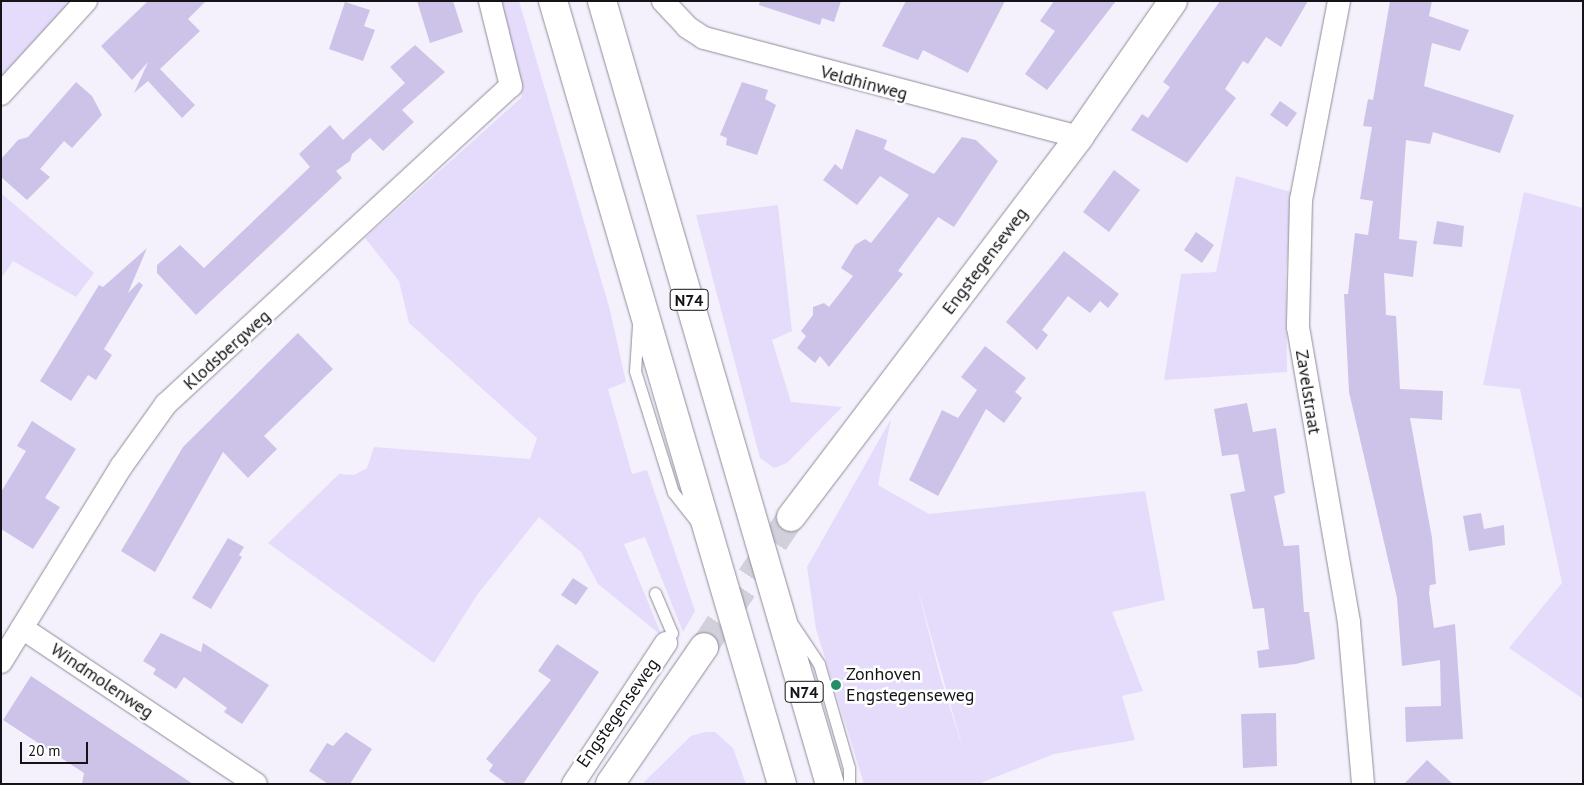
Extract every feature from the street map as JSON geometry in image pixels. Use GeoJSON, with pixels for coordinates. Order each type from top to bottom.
{"type":"FeatureCollection","features":[{"type":"Feature","properties":{"kind":"main road","name":"N74"},"geometry":{"type":"LineString","coordinates":[[553,1],[782,784]]}},
{"type":"Feature","properties":{"kind":"main road","name":"N74"},"geometry":{"type":"LineString","coordinates":[[602,1],[830,784]]}},
{"type":"Feature","properties":{"kind":"main road","name":"Engstegenseweg"},"geometry":{"type":"LineString","coordinates":[[791,517],[1078,137],[1173,1]]}},
{"type":"Feature","properties":{"kind":"main road","name":"Engstegenseweg"},"geometry":{"type":"LineString","coordinates":[[610,784],[704,647]]}},
{"type":"Feature","properties":{"kind":"street"},"geometry":{"type":"LineString","coordinates":[[1,94],[86,1]]}},
{"type":"Feature","properties":{"kind":"street","name":"Klodsbergweg"},"geometry":{"type":"LineString","coordinates":[[1,662],[121,467],[166,404],[511,86],[490,1]]}},
{"type":"Feature","properties":{"kind":"street","name":"Veldhinweg"},"geometry":{"type":"LineString","coordinates":[[663,1],[687,28],[704,38],[1078,137]]}},
{"type":"Feature","properties":{"kind":"street","name":"Zavelstraat"},"geometry":{"type":"LineString","coordinates":[[1339,1],[1301,200],[1298,327],[1349,623],[1363,784]]}},
{"type":"Feature","properties":{"kind":"street","name":"Windmolenweg"},"geometry":{"type":"LineString","coordinates":[[22,628],[256,784]]}},
{"type":"Feature","properties":{"kind":"street","name":"Engstegenseweg"},"geometry":{"type":"LineString","coordinates":[[573,784],[666,643]]}},
{"type":"Feature","properties":{"kind":"lane"},"geometry":{"type":"LineString","coordinates":[[655,593],[672,633],[666,643]]}},
{"type":"Feature","properties":{"kind":"lane"},"geometry":{"type":"LineString","coordinates":[[777,600],[819,664],[849,768],[849,784]]}},
{"type":"Feature","properties":{"kind":"shaded area"},"geometry":{"type":"Polygon","coordinates":[[[1,1],[78,1],[1,78],[1,1]]]}},
{"type":"Feature","properties":{"kind":"shaded area"},"geometry":{"type":"Polygon","coordinates":[[[495,1],[519,1],[610,310],[626,382],[608,389],[632,474],[647,470],[695,611],[683,632],[645,537],[624,544],[662,636],[598,584],[581,552],[539,517],[477,595],[434,663],[268,543],[339,474],[354,475],[367,468],[374,447],[530,459],[537,438],[409,323],[399,281],[365,238],[522,97],[495,1]]]}},
{"type":"Feature","properties":{"kind":"shaded area"},"geometry":{"type":"Polygon","coordinates":[[[1236,176],[1294,193],[1286,270],[1287,372],[1164,380],[1181,274],[1216,272],[1236,176]]]}},
{"type":"Feature","properties":{"kind":"shaded area"},"geometry":{"type":"Polygon","coordinates":[[[1524,192],[1583,208],[1583,699],[1509,648],[1562,583],[1520,389],[1483,385],[1524,192]]]}},
{"type":"Feature","properties":{"kind":"shaded area"},"geometry":{"type":"Polygon","coordinates":[[[1,193],[94,273],[76,297],[13,261],[1,279],[1,193]]]}},
{"type":"Feature","properties":{"kind":"shaded area"},"geometry":{"type":"Polygon","coordinates":[[[778,205],[792,331],[772,340],[791,402],[842,407],[787,463],[774,468],[760,458],[696,215],[778,205]]]}},
{"type":"Feature","properties":{"kind":"shaded area"},"geometry":{"type":"Polygon","coordinates":[[[891,419],[878,485],[929,514],[1145,491],[1165,600],[1112,612],[1143,691],[1122,696],[1135,740],[1054,754],[978,784],[864,784],[816,629],[807,567],[891,419]],[[916,583],[941,679],[961,743],[916,583]]]}},
{"type":"Feature","properties":{"kind":"shaded area"},"geometry":{"type":"Polygon","coordinates":[[[705,732],[715,732],[733,748],[746,784],[642,784],[691,736],[705,732]]]}},
{"type":"Feature","properties":{"kind":"building"},"geometry":{"type":"Polygon","coordinates":[[[148,1],[206,1],[188,19],[200,31],[160,69],[195,105],[182,118],[148,81],[134,93],[148,62],[132,80],[101,46],[148,1]]]}},
{"type":"Feature","properties":{"kind":"building"},"geometry":{"type":"Polygon","coordinates":[[[417,1],[453,1],[463,32],[430,43],[417,1]]]}},
{"type":"Feature","properties":{"kind":"building"},"geometry":{"type":"Polygon","coordinates":[[[760,1],[841,1],[834,22],[822,18],[820,25],[759,5],[760,1]]]}},
{"type":"Feature","properties":{"kind":"building"},"geometry":{"type":"Polygon","coordinates":[[[906,1],[1005,1],[968,73],[923,50],[918,60],[882,46],[906,1]]]}},
{"type":"Feature","properties":{"kind":"building"},"geometry":{"type":"Polygon","coordinates":[[[1054,1],[1116,1],[1047,90],[1025,74],[1055,31],[1040,21],[1054,1]]]}},
{"type":"Feature","properties":{"kind":"building"},"geometry":{"type":"Polygon","coordinates":[[[1220,1],[1308,1],[1281,47],[1266,37],[1248,64],[1243,61],[1225,89],[1236,98],[1187,163],[1131,130],[1142,114],[1148,118],[1170,87],[1163,82],[1220,1]]]}},
{"type":"Feature","properties":{"kind":"building"},"geometry":{"type":"Polygon","coordinates":[[[1390,1],[1432,1],[1429,16],[1469,30],[1460,51],[1432,43],[1424,86],[1514,115],[1500,153],[1433,132],[1430,144],[1406,140],[1399,239],[1417,241],[1413,277],[1384,273],[1386,315],[1396,316],[1400,389],[1443,391],[1442,420],[1410,418],[1432,538],[1436,584],[1430,585],[1429,593],[1434,628],[1455,624],[1463,739],[1406,742],[1405,707],[1441,706],[1440,660],[1402,666],[1397,598],[1349,392],[1344,294],[1348,294],[1355,233],[1368,235],[1373,201],[1360,199],[1372,127],[1363,126],[1368,99],[1373,100],[1390,1]]]}},
{"type":"Feature","properties":{"kind":"building"},"geometry":{"type":"Polygon","coordinates":[[[345,2],[370,10],[364,26],[375,30],[363,61],[329,49],[345,2]]]}},
{"type":"Feature","properties":{"kind":"building"},"geometry":{"type":"Polygon","coordinates":[[[415,45],[445,72],[402,110],[414,122],[383,151],[370,138],[352,154],[350,161],[336,171],[342,178],[196,315],[157,273],[157,265],[180,245],[204,268],[310,167],[299,154],[330,125],[343,140],[405,83],[390,67],[415,45]]]}},
{"type":"Feature","properties":{"kind":"building"},"geometry":{"type":"Polygon","coordinates":[[[76,82],[92,96],[102,115],[72,148],[64,141],[40,169],[50,177],[27,200],[1,177],[1,159],[18,140],[28,137],[76,82]]]}},
{"type":"Feature","properties":{"kind":"building"},"geometry":{"type":"Polygon","coordinates":[[[742,82],[768,90],[765,99],[776,105],[757,155],[726,145],[727,138],[720,135],[742,82]]]}},
{"type":"Feature","properties":{"kind":"building"},"geometry":{"type":"Polygon","coordinates":[[[1280,101],[1297,113],[1287,127],[1270,115],[1280,101]]]}},
{"type":"Feature","properties":{"kind":"building"},"geometry":{"type":"Polygon","coordinates":[[[856,129],[887,140],[884,149],[934,174],[962,137],[976,140],[998,161],[954,227],[938,217],[898,271],[903,274],[829,367],[820,356],[815,363],[797,348],[806,336],[801,331],[813,315],[813,307],[824,303],[829,307],[853,276],[841,268],[855,245],[865,239],[871,243],[909,195],[880,176],[857,205],[823,180],[835,164],[842,170],[856,129]]]}},
{"type":"Feature","properties":{"kind":"building"},"geometry":{"type":"Polygon","coordinates":[[[1114,170],[1140,190],[1109,232],[1083,212],[1114,170]]]}},
{"type":"Feature","properties":{"kind":"building"},"geometry":{"type":"Polygon","coordinates":[[[1437,221],[1464,226],[1462,247],[1433,244],[1437,221]]]}},
{"type":"Feature","properties":{"kind":"building"},"geometry":{"type":"Polygon","coordinates":[[[1196,232],[1214,245],[1202,263],[1184,250],[1196,232]]]}},
{"type":"Feature","properties":{"kind":"building"},"geometry":{"type":"Polygon","coordinates":[[[147,248],[128,293],[139,282],[143,285],[104,349],[112,355],[96,380],[88,375],[71,401],[40,381],[99,285],[103,287],[147,248]]]}},
{"type":"Feature","properties":{"kind":"building"},"geometry":{"type":"Polygon","coordinates":[[[1064,251],[1119,294],[1108,308],[1100,301],[1090,313],[1068,296],[1042,330],[1048,335],[1037,350],[1006,322],[1064,251]]]}},
{"type":"Feature","properties":{"kind":"building"},"geometry":{"type":"Polygon","coordinates":[[[298,333],[333,369],[264,436],[277,449],[248,478],[223,452],[155,572],[121,551],[183,447],[298,333]]]}},
{"type":"Feature","properties":{"kind":"building"},"geometry":{"type":"Polygon","coordinates":[[[985,346],[1026,378],[1015,392],[1022,398],[1004,423],[986,409],[938,496],[909,480],[942,410],[958,418],[977,390],[961,377],[985,346]]]}},
{"type":"Feature","properties":{"kind":"building"},"geometry":{"type":"Polygon","coordinates":[[[1247,403],[1253,432],[1276,428],[1285,493],[1274,496],[1284,546],[1299,545],[1304,612],[1309,612],[1315,659],[1296,664],[1259,668],[1257,651],[1269,649],[1264,608],[1253,609],[1230,494],[1245,491],[1238,454],[1222,456],[1214,409],[1247,403]]]}},
{"type":"Feature","properties":{"kind":"building"},"geometry":{"type":"Polygon","coordinates":[[[32,421],[76,449],[45,498],[60,507],[33,549],[1,529],[1,492],[26,451],[17,446],[32,421]]]}},
{"type":"Feature","properties":{"kind":"building"},"geometry":{"type":"Polygon","coordinates":[[[1481,513],[1484,529],[1504,525],[1505,545],[1469,551],[1463,516],[1481,513]]]}},
{"type":"Feature","properties":{"kind":"building"},"geometry":{"type":"Polygon","coordinates":[[[228,538],[244,547],[239,555],[242,557],[211,609],[192,598],[228,538]]]}},
{"type":"Feature","properties":{"kind":"building"},"geometry":{"type":"Polygon","coordinates":[[[573,578],[588,588],[576,605],[561,595],[573,578]]]}},
{"type":"Feature","properties":{"kind":"building"},"geometry":{"type":"Polygon","coordinates":[[[161,633],[201,652],[203,643],[269,685],[242,724],[224,712],[227,708],[184,677],[176,689],[153,674],[156,669],[143,661],[161,633]]]}},
{"type":"Feature","properties":{"kind":"building"},"geometry":{"type":"Polygon","coordinates":[[[557,644],[599,672],[523,784],[507,784],[489,771],[493,765],[486,759],[551,680],[538,671],[557,644]]]}},
{"type":"Feature","properties":{"kind":"building"},"geometry":{"type":"Polygon","coordinates":[[[31,676],[193,784],[82,784],[84,773],[3,720],[31,676]]]}},
{"type":"Feature","properties":{"kind":"building"},"geometry":{"type":"Polygon","coordinates":[[[1276,713],[1277,766],[1243,768],[1241,714],[1276,713]]]}},
{"type":"Feature","properties":{"kind":"building"},"geometry":{"type":"Polygon","coordinates":[[[346,732],[372,749],[350,784],[328,784],[309,771],[327,743],[333,746],[346,732]]]}},
{"type":"Feature","properties":{"kind":"building"},"geometry":{"type":"Polygon","coordinates":[[[1427,760],[1453,784],[1404,784],[1427,760]]]}},
{"type":"Feature","properties":{"kind":"tunnel"},"geometry":{"type":"LineString","coordinates":[[704,647],[791,517]]}},
{"type":"Feature","properties":{"kind":"place","name":"Zonhoven Engstegenseweg"},"geometry":{"type":"Point","coordinates":[836,685]}}]}
